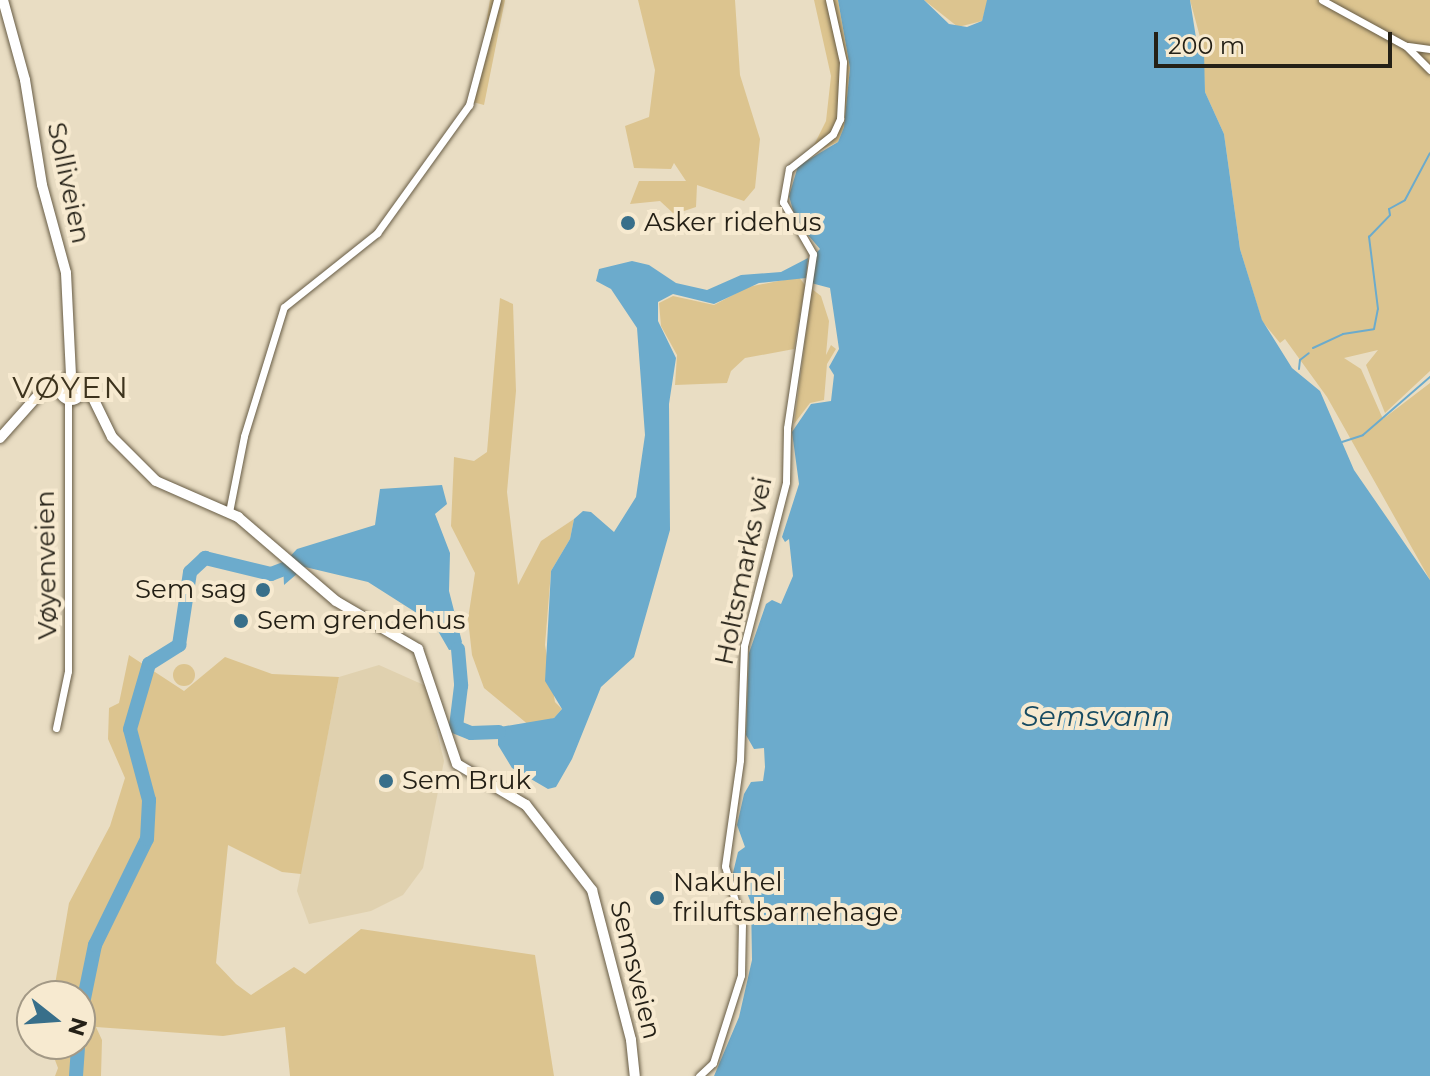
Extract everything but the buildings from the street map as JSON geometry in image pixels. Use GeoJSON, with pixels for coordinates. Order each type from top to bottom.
{"type":"FeatureCollection","features":[{"type":"Feature","properties":{"kind":"main road","name":"Solliveien"},"geometry":{"type":"LineString","coordinates":[[3,0],[25,80],[42,185],[66,273],[71,377]]}},
{"type":"Feature","properties":{"kind":"main road"},"geometry":{"type":"LineString","coordinates":[[0,438],[31,401],[59,389],[71,377],[80,382],[81,392]]}},
{"type":"Feature","properties":{"kind":"main road"},"geometry":{"type":"LineString","coordinates":[[59,389],[68,400],[81,392]]}},
{"type":"Feature","properties":{"kind":"main road"},"geometry":{"type":"LineString","coordinates":[[81,392],[93,398],[112,437],[156,481],[229,512]]}},
{"type":"Feature","properties":{"kind":"main road","name":"Semsveien"},"geometry":{"type":"LineString","coordinates":[[229,512],[286,555],[336,601],[418,649],[457,764],[526,805],[585,878],[605,927],[635,1076]]}},
{"type":"Feature","properties":{"kind":"street"},"geometry":{"type":"LineString","coordinates":[[229,512],[244,436],[284,307],[377,233],[469,105],[497,0]]}},
{"type":"Feature","properties":{"kind":"street","name":"Holtsmarks vei"},"geometry":{"type":"LineString","coordinates":[[699,1076],[713,1063],[736,981],[743,942],[729,897],[725,866],[740,760],[744,646],[786,482],[787,428],[813,254],[783,202],[789,169],[803,153],[833,134],[840,119],[843,62],[829,0]]}},
{"type":"Feature","properties":{"kind":"street"},"geometry":{"type":"LineString","coordinates":[[1322,0],[1406,46],[1430,70]]}},
{"type":"Feature","properties":{"kind":"street"},"geometry":{"type":"LineString","coordinates":[[1406,46],[1430,49]]}},
{"type":"Feature","properties":{"kind":"street","name":"Vøyenveien"},"geometry":{"type":"LineString","coordinates":[[56,728],[68,671],[68,400]]}},
{"type":"Feature","properties":{"kind":"shaded area"},"geometry":{"type":"Polygon","coordinates":[[[490,0],[505,0],[484,105],[473,102],[490,0]]]}},
{"type":"Feature","properties":{"kind":"shaded area"},"geometry":{"type":"Polygon","coordinates":[[[638,0],[735,0],[740,75],[760,139],[755,188],[744,201],[697,185],[696,207],[684,211],[673,213],[660,201],[630,204],[639,181],[686,181],[674,163],[671,169],[634,168],[625,126],[649,117],[655,70],[638,0]]]}},
{"type":"Feature","properties":{"kind":"shaded area"},"geometry":{"type":"Polygon","coordinates":[[[814,0],[838,0],[850,68],[844,127],[838,142],[809,155],[826,121],[831,76],[814,0]]]}},
{"type":"Feature","properties":{"kind":"shaded area"},"geometry":{"type":"Polygon","coordinates":[[[924,0],[987,0],[987,4],[982,21],[958,27],[924,0]]]}},
{"type":"Feature","properties":{"kind":"shaded area"},"geometry":{"type":"Polygon","coordinates":[[[1190,0],[1430,0],[1430,371],[1385,413],[1366,365],[1378,350],[1344,358],[1361,369],[1383,419],[1430,383],[1430,580],[1327,397],[1285,339],[1280,343],[1262,321],[1240,249],[1224,134],[1205,92],[1203,48],[1190,0]]]}},
{"type":"Feature","properties":{"kind":"shaded area"},"geometry":{"type":"Polygon","coordinates":[[[799,277],[805,285],[794,349],[745,358],[731,371],[727,383],[675,385],[677,355],[661,326],[659,303],[673,296],[714,305],[748,287],[799,277]]]}},
{"type":"Feature","properties":{"kind":"shaded area"},"geometry":{"type":"Polygon","coordinates":[[[812,289],[821,296],[829,321],[826,355],[831,345],[836,349],[827,364],[824,400],[810,403],[794,424],[812,289]]]}},
{"type":"Feature","properties":{"kind":"shaded area"},"geometry":{"type":"Polygon","coordinates":[[[500,298],[513,304],[516,391],[507,492],[518,585],[541,541],[574,519],[570,539],[551,571],[545,645],[555,702],[562,709],[554,718],[530,726],[484,688],[472,655],[468,619],[475,573],[451,526],[454,457],[474,461],[487,452],[500,298]]]}},
{"type":"Feature","properties":{"kind":"shaded area"},"geometry":{"type":"Polygon","coordinates":[[[129,655],[184,691],[225,657],[272,674],[339,677],[301,874],[282,872],[228,845],[216,963],[251,995],[294,967],[305,974],[361,929],[535,955],[554,1076],[290,1076],[285,1027],[223,1036],[96,1027],[96,980],[56,980],[69,903],[110,826],[125,778],[108,739],[109,708],[119,703],[129,655]]]}},
{"type":"Feature","properties":{"kind":"shaded area"},"geometry":{"type":"Polygon","coordinates":[[[184,664],[192,667],[195,675],[192,683],[184,686],[176,683],[173,675],[176,667],[184,664]]]}},
{"type":"Feature","properties":{"kind":"shaded area"},"geometry":{"type":"Polygon","coordinates":[[[379,665],[426,686],[444,761],[423,868],[403,895],[371,911],[309,924],[297,891],[339,677],[379,665]]]}},
{"type":"Feature","properties":{"kind":"shaded area"},"geometry":{"type":"Polygon","coordinates":[[[96,1027],[102,1040],[101,1076],[55,1076],[58,1068],[55,1060],[96,1060],[96,1027]]]}},
{"type":"Feature","properties":{"kind":"water","name":"Semsvann"},"geometry":{"type":"Polygon","coordinates":[[[838,0],[924,0],[949,24],[967,27],[982,21],[987,0],[1190,0],[1197,44],[1204,52],[1205,92],[1224,134],[1240,249],[1262,320],[1292,368],[1320,391],[1354,470],[1430,580],[1430,1076],[714,1076],[739,1017],[752,960],[751,903],[743,883],[732,877],[738,852],[745,847],[737,825],[744,794],[751,782],[763,781],[765,767],[764,748],[754,749],[746,735],[749,653],[766,604],[772,600],[781,604],[793,576],[789,539],[785,542],[782,537],[799,484],[792,432],[811,404],[831,401],[834,375],[829,367],[839,349],[830,288],[811,283],[815,254],[820,249],[796,221],[789,196],[798,166],[838,142],[844,127],[850,68],[838,0]]]}},
{"type":"Feature","properties":{"kind":"water"},"geometry":{"type":"Polygon","coordinates":[[[808,258],[806,278],[759,283],[714,304],[673,294],[658,302],[658,321],[676,358],[669,404],[670,530],[634,657],[601,687],[572,759],[556,787],[548,789],[512,768],[498,745],[498,734],[500,727],[554,718],[562,709],[545,681],[551,571],[570,539],[574,519],[583,511],[591,512],[614,532],[636,497],[645,435],[637,328],[611,289],[596,281],[599,269],[632,261],[649,265],[676,283],[707,290],[741,275],[781,272],[808,258]]]}},
{"type":"Feature","properties":{"kind":"water"},"geometry":{"type":"Polygon","coordinates":[[[442,485],[447,504],[435,514],[450,553],[449,591],[462,642],[458,649],[449,650],[434,624],[368,582],[305,567],[284,585],[283,564],[297,549],[375,525],[380,489],[442,485]]]}},
{"type":"Feature","properties":{"kind":"waterway"},"geometry":{"type":"LineString","coordinates":[[1313,348],[1343,334],[1374,329],[1378,309],[1369,237],[1390,215],[1389,209],[1405,200],[1430,153]]}},
{"type":"Feature","properties":{"kind":"waterway"},"geometry":{"type":"LineString","coordinates":[[1299,369],[1300,360],[1309,353]]}},
{"type":"Feature","properties":{"kind":"waterway"},"geometry":{"type":"LineString","coordinates":[[1342,442],[1363,435],[1430,377]]}},
{"type":"Feature","properties":{"kind":"waterway"},"geometry":{"type":"LineString","coordinates":[[88,980],[95,945],[147,839],[149,800],[130,729],[149,664],[179,645],[190,572],[205,558],[271,574],[299,563]]}},
{"type":"Feature","properties":{"kind":"waterway"},"geometry":{"type":"LineString","coordinates":[[458,649],[461,686],[456,727],[471,733],[499,732]]}},
{"type":"Feature","properties":{"kind":"waterway"},"geometry":{"type":"LineString","coordinates":[[76,1076],[77,1060]]}},
{"type":"Feature","properties":{"kind":"place","name":"Asker ridehus"},"geometry":{"type":"Point","coordinates":[628,223]}},
{"type":"Feature","properties":{"kind":"place","name":"Sem sag"},"geometry":{"type":"Point","coordinates":[263,590]}},
{"type":"Feature","properties":{"kind":"place","name":"Sem grendehus"},"geometry":{"type":"Point","coordinates":[241,621]}},
{"type":"Feature","properties":{"kind":"place","name":"Sem Bruk"},"geometry":{"type":"Point","coordinates":[386,781]}},
{"type":"Feature","properties":{"kind":"place","name":"Nakuhel friluftsbarnehage"},"geometry":{"type":"Point","coordinates":[657,898]}},
{"type":"Feature","properties":{"kind":"district","name":"VØYEN"},"geometry":{"type":"Point","coordinates":[71,388]}}]}
